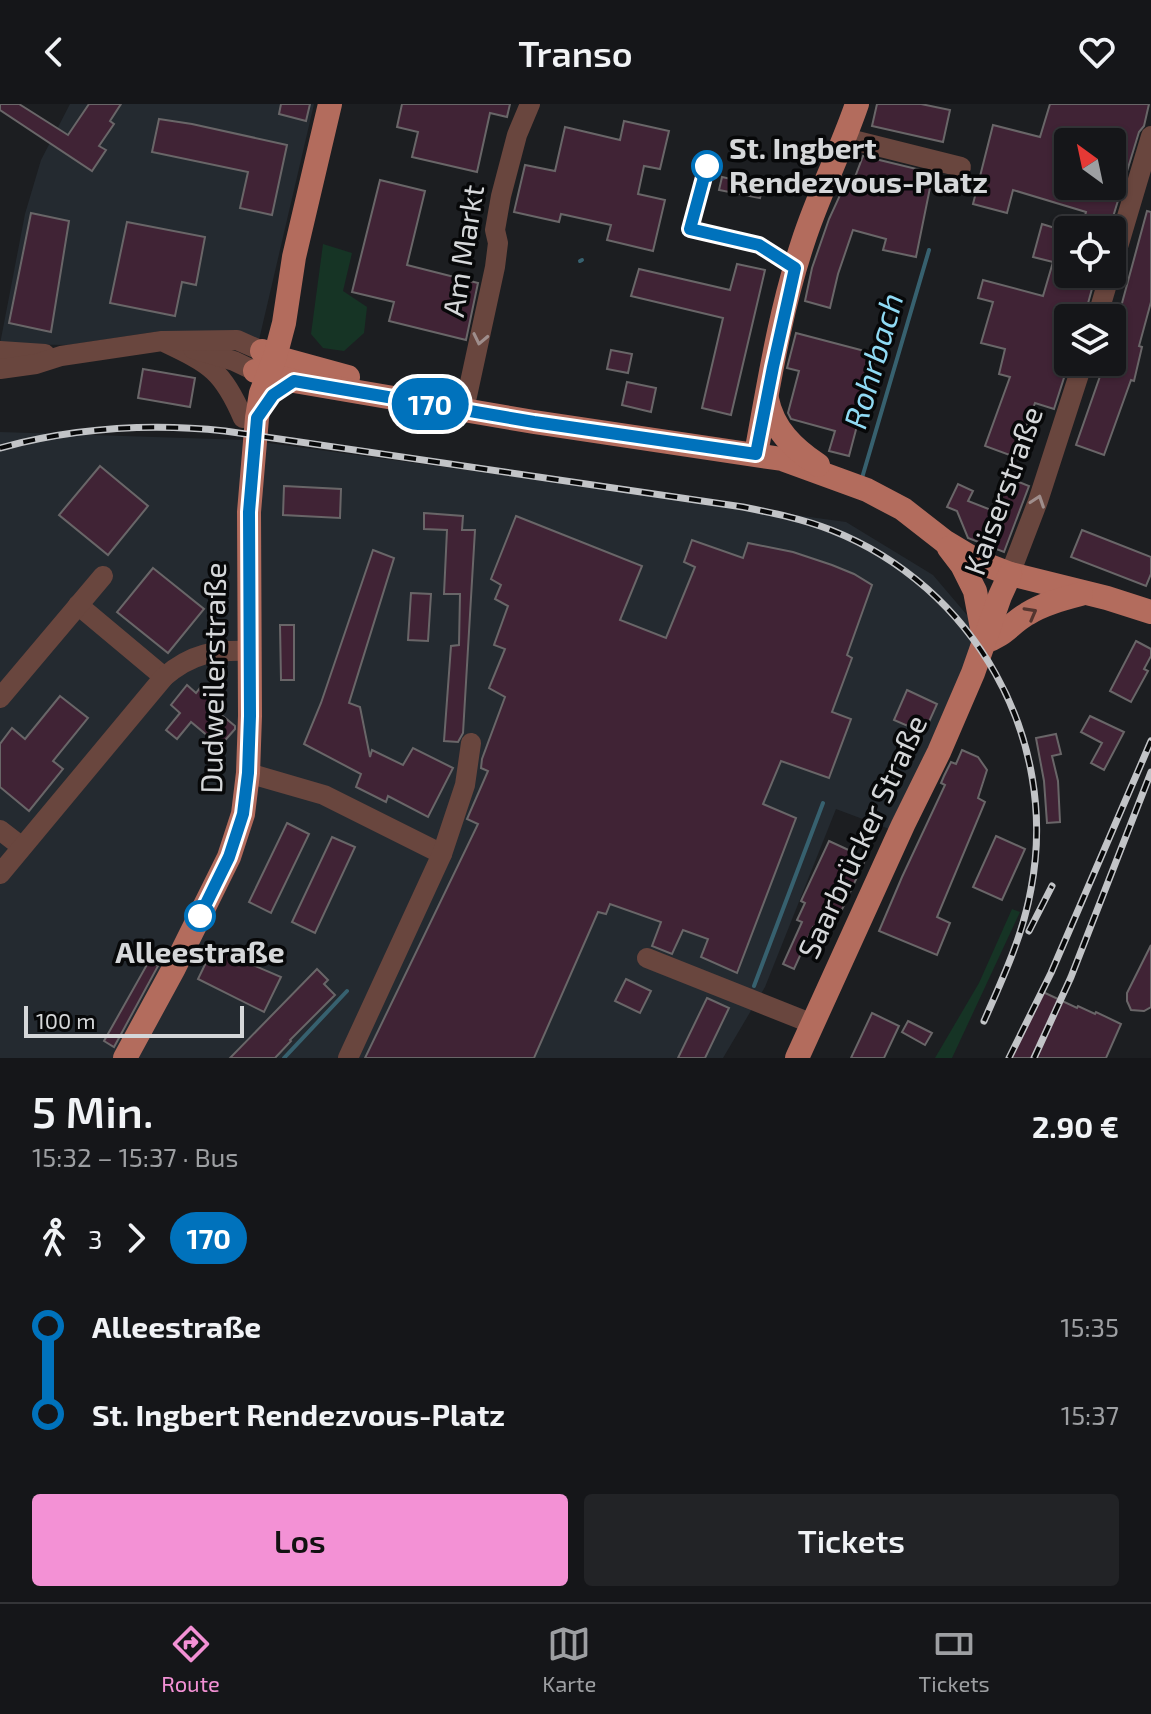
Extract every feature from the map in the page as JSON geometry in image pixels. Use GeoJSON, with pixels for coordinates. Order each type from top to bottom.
{"type":"FeatureCollection","features":[{"type":"Feature","properties":{"kind":"main road","name":"Dudweilerstraße"},"geometry":{"type":"LineString","coordinates":[[125,1058],[229,857],[243,814],[250,716],[250,418],[261,393],[265,363],[284,323],[294,257],[330,104]]}},
{"type":"Feature","properties":{"kind":"main road"},"geometry":{"type":"LineString","coordinates":[[756,454],[795,268],[857,104]]}},
{"type":"Feature","properties":{"kind":"main road"},"geometry":{"type":"LineString","coordinates":[[265,363],[294,381],[782,459],[867,490],[903,509],[944,541],[979,562],[1010,574],[1147,608]]}},
{"type":"Feature","properties":{"kind":"main road"},"geometry":{"type":"LineString","coordinates":[[265,363],[397,392],[434,405]]}},
{"type":"Feature","properties":{"kind":"main road"},"geometry":{"type":"LineString","coordinates":[[250,418],[273,395],[294,381]]}},
{"type":"Feature","properties":{"kind":"main road"},"geometry":{"type":"LineString","coordinates":[[766,396],[770,413],[786,440],[839,480]]}},
{"type":"Feature","properties":{"kind":"main road"},"geometry":{"type":"LineString","coordinates":[[944,541],[972,584],[984,642],[1002,635],[1029,612],[1083,593]]}},
{"type":"Feature","properties":{"kind":"main road","name":"Kaiserstraße"},"geometry":{"type":"LineString","coordinates":[[984,642],[1010,574]]}},
{"type":"Feature","properties":{"kind":"main road","name":"Saarbrücker Straße"},"geometry":{"type":"LineString","coordinates":[[797,1058],[939,752],[984,642]]}},
{"type":"Feature","properties":{"kind":"street","name":"Am Markt"},"geometry":{"type":"LineString","coordinates":[[464,410],[495,267],[498,243],[495,230],[501,196],[517,135],[530,104]]}},
{"type":"Feature","properties":{"kind":"street"},"geometry":{"type":"LineString","coordinates":[[1126,220],[1151,136]]}},
{"type":"Feature","properties":{"kind":"street"},"geometry":{"type":"LineString","coordinates":[[845,138],[961,167]]}},
{"type":"Feature","properties":{"kind":"street"},"geometry":{"type":"LineString","coordinates":[[0,369],[36,364],[61,356],[162,341],[237,340],[265,363]]}},
{"type":"Feature","properties":{"kind":"street"},"geometry":{"type":"LineString","coordinates":[[162,341],[204,361],[228,386],[250,418]]}},
{"type":"Feature","properties":{"kind":"street"},"geometry":{"type":"LineString","coordinates":[[0,351],[61,356]]}},
{"type":"Feature","properties":{"kind":"street","name":"Kaiserstraße"},"geometry":{"type":"LineString","coordinates":[[1010,574],[1038,501],[1078,376]]}},
{"type":"Feature","properties":{"kind":"street"},"geometry":{"type":"LineString","coordinates":[[0,698],[103,576]]}},
{"type":"Feature","properties":{"kind":"street"},"geometry":{"type":"LineString","coordinates":[[78,605],[164,677]]}},
{"type":"Feature","properties":{"kind":"street"},"geometry":{"type":"LineString","coordinates":[[0,874],[164,677],[178,665],[205,653],[249,651]]}},
{"type":"Feature","properties":{"kind":"street"},"geometry":{"type":"LineString","coordinates":[[348,1058],[442,854],[465,785],[471,743]]}},
{"type":"Feature","properties":{"kind":"street"},"geometry":{"type":"LineString","coordinates":[[248,773],[324,795],[442,854]]}},
{"type":"Feature","properties":{"kind":"street"},"geometry":{"type":"LineString","coordinates":[[0,830],[22,847]]}},
{"type":"Feature","properties":{"kind":"street"},"geometry":{"type":"LineString","coordinates":[[647,958],[813,1024]]}},
{"type":"Feature","properties":{"kind":"shaded area"},"geometry":{"type":"Polygon","coordinates":[[[70,104],[314,104],[259,340],[161,331],[68,345],[0,344],[25,214],[41,160],[70,104]]]}},
{"type":"Feature","properties":{"kind":"shaded area"},"geometry":{"type":"Polygon","coordinates":[[[0,432],[247,440],[846,522],[933,575],[984,635],[892,830],[836,809],[765,987],[723,1058],[0,1058],[0,432]]]}},
{"type":"Feature","properties":{"kind":"green space"},"geometry":{"type":"Polygon","coordinates":[[[323,244],[352,253],[343,291],[367,307],[364,333],[344,351],[323,348],[311,334],[323,244]]]}},
{"type":"Feature","properties":{"kind":"green space"},"geometry":{"type":"Polygon","coordinates":[[[1012,909],[1020,912],[952,1058],[935,1058],[979,983],[1012,909]]]}},
{"type":"Feature","properties":{"kind":"building"},"geometry":{"type":"Polygon","coordinates":[[[0,104],[19,104],[68,135],[89,104],[121,104],[110,121],[114,124],[99,146],[106,150],[92,171],[0,110],[0,104]]]}},
{"type":"Feature","properties":{"kind":"building"},"geometry":{"type":"Polygon","coordinates":[[[281,104],[310,104],[306,121],[279,114],[281,104]]]}},
{"type":"Feature","properties":{"kind":"building"},"geometry":{"type":"Polygon","coordinates":[[[402,104],[510,104],[507,117],[490,113],[477,172],[412,157],[418,132],[397,127],[402,104]]]}},
{"type":"Feature","properties":{"kind":"building"},"geometry":{"type":"Polygon","coordinates":[[[877,104],[921,104],[950,110],[943,142],[872,126],[877,104]]]}},
{"type":"Feature","properties":{"kind":"building"},"geometry":{"type":"Polygon","coordinates":[[[1050,104],[1149,104],[1126,174],[1126,128],[1054,128],[1054,200],[1118,200],[1113,216],[1085,216],[1086,212],[1013,190],[1007,213],[973,204],[993,125],[1040,137],[1050,104]]]}},
{"type":"Feature","properties":{"kind":"building"},"geometry":{"type":"Polygon","coordinates":[[[159,119],[287,145],[272,215],[240,208],[248,172],[152,152],[159,119]]]}},
{"type":"Feature","properties":{"kind":"building"},"geometry":{"type":"Polygon","coordinates":[[[624,121],[669,131],[660,169],[644,166],[638,194],[665,200],[653,251],[607,240],[611,225],[561,214],[559,222],[514,212],[525,165],[555,171],[565,127],[620,140],[624,121]]]}},
{"type":"Feature","properties":{"kind":"building"},"geometry":{"type":"Polygon","coordinates":[[[863,156],[933,173],[916,257],[883,250],[886,239],[853,230],[830,308],[805,301],[812,268],[829,219],[846,182],[852,185],[863,156]]]}},
{"type":"Feature","properties":{"kind":"building"},"geometry":{"type":"Polygon","coordinates":[[[722,177],[763,186],[760,198],[719,190],[722,177]]]}},
{"type":"Feature","properties":{"kind":"building"},"geometry":{"type":"Polygon","coordinates":[[[380,180],[425,191],[407,265],[478,283],[466,340],[389,321],[394,302],[352,292],[380,180]]]}},
{"type":"Feature","properties":{"kind":"building"},"geometry":{"type":"Polygon","coordinates":[[[1147,211],[1151,212],[1151,302],[1139,346],[1142,347],[1134,381],[1131,380],[1104,455],[1076,445],[1100,376],[1126,376],[1126,304],[1122,304],[1147,211]]]}},
{"type":"Feature","properties":{"kind":"building"},"geometry":{"type":"Polygon","coordinates":[[[31,213],[69,221],[51,332],[9,323],[31,213]]]}},
{"type":"Feature","properties":{"kind":"building"},"geometry":{"type":"Polygon","coordinates":[[[127,222],[205,237],[196,285],[182,282],[175,316],[110,303],[127,222]]]}},
{"type":"Feature","properties":{"kind":"building"},"geometry":{"type":"Polygon","coordinates":[[[1042,224],[1054,228],[1054,288],[1092,288],[1088,304],[1054,304],[1054,376],[1065,376],[1054,409],[1035,403],[1015,457],[985,446],[1010,377],[999,374],[1005,349],[981,343],[993,302],[978,298],[983,280],[1043,296],[1053,262],[1033,257],[1042,224]]]}},
{"type":"Feature","properties":{"kind":"building"},"geometry":{"type":"Polygon","coordinates":[[[737,264],[765,270],[731,415],[702,408],[723,318],[631,296],[639,269],[730,290],[737,264]]]}},
{"type":"Feature","properties":{"kind":"building"},"geometry":{"type":"Polygon","coordinates":[[[796,333],[876,354],[849,456],[829,451],[835,431],[791,419],[788,413],[799,371],[787,368],[796,333]]]}},
{"type":"Feature","properties":{"kind":"building"},"geometry":{"type":"Polygon","coordinates":[[[611,350],[632,354],[628,373],[607,369],[611,350]]]}},
{"type":"Feature","properties":{"kind":"building"},"geometry":{"type":"Polygon","coordinates":[[[143,369],[195,378],[190,407],[138,398],[143,369]]]}},
{"type":"Feature","properties":{"kind":"building"},"geometry":{"type":"Polygon","coordinates":[[[627,382],[656,388],[651,412],[622,405],[627,382]]]}},
{"type":"Feature","properties":{"kind":"building"},"geometry":{"type":"Polygon","coordinates":[[[100,466],[148,506],[108,555],[59,515],[100,466]]]}},
{"type":"Feature","properties":{"kind":"building"},"geometry":{"type":"Polygon","coordinates":[[[1004,476],[1029,486],[1004,552],[968,538],[957,511],[947,507],[958,484],[973,491],[968,501],[991,510],[1004,476]]]}},
{"type":"Feature","properties":{"kind":"building"},"geometry":{"type":"Polygon","coordinates":[[[284,486],[341,489],[340,518],[283,515],[284,486]]]}},
{"type":"Feature","properties":{"kind":"building"},"geometry":{"type":"Polygon","coordinates":[[[424,513],[463,516],[462,530],[475,530],[463,733],[458,742],[444,741],[451,646],[459,645],[460,594],[444,594],[447,530],[424,529],[424,513]]]}},
{"type":"Feature","properties":{"kind":"building"},"geometry":{"type":"Polygon","coordinates":[[[516,516],[642,566],[620,620],[666,638],[695,567],[684,562],[692,540],[743,558],[748,543],[793,552],[854,574],[872,585],[847,655],[852,658],[832,712],[851,719],[829,778],[781,761],[763,804],[796,818],[737,973],[701,957],[708,939],[683,930],[672,954],[652,946],[661,922],[610,904],[606,914],[598,912],[534,1058],[365,1058],[478,824],[467,819],[488,771],[481,768],[482,759],[505,697],[489,688],[505,649],[494,645],[508,606],[495,599],[501,585],[491,579],[516,516]]]}},
{"type":"Feature","properties":{"kind":"building"},"geometry":{"type":"Polygon","coordinates":[[[1082,530],[1151,557],[1151,574],[1146,586],[1071,557],[1082,530]]]}},
{"type":"Feature","properties":{"kind":"building"},"geometry":{"type":"Polygon","coordinates":[[[373,550],[394,558],[349,703],[360,707],[370,757],[372,750],[403,765],[413,748],[453,768],[428,817],[388,796],[386,802],[356,787],[361,774],[304,744],[373,550]]]}},
{"type":"Feature","properties":{"kind":"building"},"geometry":{"type":"Polygon","coordinates":[[[153,568],[204,609],[168,653],[117,612],[153,568]]]}},
{"type":"Feature","properties":{"kind":"building"},"geometry":{"type":"Polygon","coordinates":[[[411,593],[431,594],[428,641],[408,640],[411,593]]]}},
{"type":"Feature","properties":{"kind":"building"},"geometry":{"type":"Polygon","coordinates":[[[280,625],[294,625],[294,680],[281,680],[280,625]]]}},
{"type":"Feature","properties":{"kind":"building"},"geometry":{"type":"Polygon","coordinates":[[[1136,641],[1151,649],[1151,656],[1144,669],[1148,671],[1131,702],[1110,691],[1136,641]]]}},
{"type":"Feature","properties":{"kind":"building"},"geometry":{"type":"Polygon","coordinates":[[[203,684],[214,694],[207,703],[235,726],[220,746],[191,722],[177,739],[166,730],[180,713],[171,705],[187,685],[196,693],[203,684]]]}},
{"type":"Feature","properties":{"kind":"building"},"geometry":{"type":"Polygon","coordinates":[[[907,690],[937,704],[924,733],[894,720],[907,690]]]}},
{"type":"Feature","properties":{"kind":"building"},"geometry":{"type":"Polygon","coordinates":[[[60,696],[88,718],[53,761],[63,769],[29,811],[0,787],[0,744],[12,728],[25,739],[60,696]]]}},
{"type":"Feature","properties":{"kind":"building"},"geometry":{"type":"Polygon","coordinates":[[[1090,716],[1124,732],[1104,770],[1091,763],[1102,743],[1081,732],[1090,716]]]}},
{"type":"Feature","properties":{"kind":"building"},"geometry":{"type":"Polygon","coordinates":[[[1056,734],[1061,754],[1052,756],[1058,781],[1060,822],[1047,823],[1044,781],[1036,738],[1056,734]]]}},
{"type":"Feature","properties":{"kind":"building"},"geometry":{"type":"Polygon","coordinates":[[[962,750],[978,757],[987,770],[978,798],[985,802],[937,917],[950,923],[937,955],[879,931],[945,785],[941,783],[944,776],[951,762],[956,764],[962,750]]]}},
{"type":"Feature","properties":{"kind":"building"},"geometry":{"type":"Polygon","coordinates":[[[287,823],[309,834],[271,913],[249,902],[287,823]]]}},
{"type":"Feature","properties":{"kind":"building"},"geometry":{"type":"Polygon","coordinates":[[[996,836],[1025,849],[1002,900],[973,887],[996,836]]]}},
{"type":"Feature","properties":{"kind":"building"},"geometry":{"type":"Polygon","coordinates":[[[332,837],[355,847],[315,933],[292,922],[332,837]]]}},
{"type":"Feature","properties":{"kind":"building"},"geometry":{"type":"Polygon","coordinates":[[[829,841],[866,858],[838,918],[833,916],[826,933],[813,927],[794,969],[783,964],[802,922],[797,920],[805,903],[801,901],[829,841]]]}},
{"type":"Feature","properties":{"kind":"building"},"geometry":{"type":"Polygon","coordinates":[[[1151,945],[1151,1007],[1144,1011],[1131,1010],[1127,993],[1151,945]]]}},
{"type":"Feature","properties":{"kind":"building"},"geometry":{"type":"Polygon","coordinates":[[[213,948],[281,977],[264,1012],[198,979],[213,948]]]}},
{"type":"Feature","properties":{"kind":"building"},"geometry":{"type":"Polygon","coordinates":[[[149,961],[158,966],[114,1047],[104,1041],[149,961]]]}},
{"type":"Feature","properties":{"kind":"building"},"geometry":{"type":"Polygon","coordinates":[[[317,969],[328,980],[324,984],[335,995],[275,1058],[230,1058],[317,969]]]}},
{"type":"Feature","properties":{"kind":"building"},"geometry":{"type":"Polygon","coordinates":[[[626,979],[651,991],[640,1013],[615,1001],[626,979]]]}},
{"type":"Feature","properties":{"kind":"building"},"geometry":{"type":"Polygon","coordinates":[[[1043,992],[1121,1024],[1106,1058],[1011,1058],[1043,992]]]}},
{"type":"Feature","properties":{"kind":"building"},"geometry":{"type":"Polygon","coordinates":[[[707,998],[729,1008],[705,1058],[678,1058],[707,998]]]}},
{"type":"Feature","properties":{"kind":"building"},"geometry":{"type":"Polygon","coordinates":[[[872,1013],[899,1026],[884,1058],[851,1058],[872,1013]]]}},
{"type":"Feature","properties":{"kind":"building"},"geometry":{"type":"Polygon","coordinates":[[[908,1021],[932,1033],[925,1045],[902,1032],[908,1021]]]}},
{"type":"Feature","properties":{"kind":"waterway","name":"Rohrbach"},"geometry":{"type":"LineString","coordinates":[[862,478],[929,250]]}},
{"type":"Feature","properties":{"kind":"waterway","name":"Rohrbach"},"geometry":{"type":"LineString","coordinates":[[754,986],[823,803]]}},
{"type":"Feature","properties":{"kind":"waterway"},"geometry":{"type":"LineString","coordinates":[[284,1058],[347,991]]}},
{"type":"Feature","properties":{"kind":"railway"},"geometry":{"type":"LineString","coordinates":[[0,448],[56,436],[112,429],[168,427],[225,431],[743,507],[820,526],[882,555],[927,588],[965,628],[996,674],[1018,724],[1032,777],[1037,833],[1031,889],[1018,940],[984,1021]]}},
{"type":"Feature","properties":{"kind":"railway"},"geometry":{"type":"LineString","coordinates":[[1009,1058],[1051,973],[1151,741]]}},
{"type":"Feature","properties":{"kind":"railway"},"geometry":{"type":"LineString","coordinates":[[1034,1058],[1071,977],[1151,772]]}},
{"type":"Feature","properties":{"kind":"railway"},"geometry":{"type":"LineString","coordinates":[[1029,931],[1052,886]]}},
{"type":"Feature","properties":{"kind":"bus line","name":"170"},"geometry":{"type":"LineString","coordinates":[[200,916],[229,857],[243,814],[248,773],[249,512],[257,418],[273,395],[294,381],[534,422],[756,454],[795,268],[759,245],[690,229],[707,166]]}},
{"type":"Feature","properties":{"kind":"place","name":"St. Ingbert Rendezvous-Platz"},"geometry":{"type":"Point","coordinates":[707,166]}},
{"type":"Feature","properties":{"kind":"place","name":"Alleestraße"},"geometry":{"type":"Point","coordinates":[200,916]}}]}
